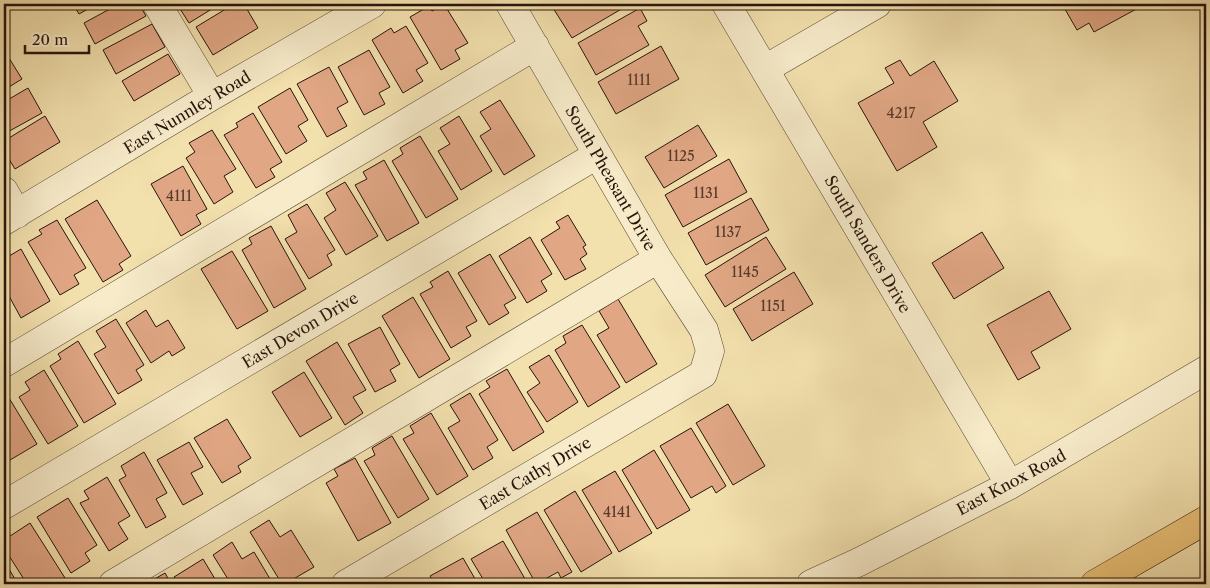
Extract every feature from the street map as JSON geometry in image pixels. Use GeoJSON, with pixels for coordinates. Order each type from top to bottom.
{"type":"FeatureCollection","features":[{"type":"Feature","properties":{"kind":"highway"},"geometry":{"type":"LineString","coordinates":[[1095,584],[1206,520]]}},
{"type":"Feature","properties":{"kind":"street"},"geometry":{"type":"LineString","coordinates":[[158,4],[212,96]]}},
{"type":"Feature","properties":{"kind":"street","name":"East Nunnley Road"},"geometry":{"type":"LineString","coordinates":[[8,209],[212,96],[371,4]]}},
{"type":"Feature","properties":{"kind":"street","name":"South Pheasant Drive"},"geometry":{"type":"LineString","coordinates":[[510,4],[658,259],[704,330],[710,351]]}},
{"type":"Feature","properties":{"kind":"street","name":"South Sanders Drive"},"geometry":{"type":"LineString","coordinates":[[726,4],[1010,485]]}},
{"type":"Feature","properties":{"kind":"street"},"geometry":{"type":"LineString","coordinates":[[765,70],[877,4]]}},
{"type":"Feature","properties":{"kind":"street"},"geometry":{"type":"LineString","coordinates":[[4,363],[535,46]]}},
{"type":"Feature","properties":{"kind":"street","name":"East Devon Drive"},"geometry":{"type":"LineString","coordinates":[[4,505],[597,155]]}},
{"type":"Feature","properties":{"kind":"street"},"geometry":{"type":"LineString","coordinates":[[113,584],[658,259]]}},
{"type":"Feature","properties":{"kind":"street","name":"East Cathy Drive"},"geometry":{"type":"LineString","coordinates":[[346,584],[703,374],[710,351]]}},
{"type":"Feature","properties":{"kind":"street","name":"East Knox Road"},"geometry":{"type":"LineString","coordinates":[[811,584],[1010,485],[1206,370]]}},
{"type":"Feature","properties":{"kind":"building"},"geometry":{"type":"Polygon","coordinates":[[[73,4],[97,4],[79,14],[73,4]]]}},
{"type":"Feature","properties":{"kind":"building"},"geometry":{"type":"Polygon","coordinates":[[[119,4],[139,4],[146,16],[95,44],[84,23],[119,4]]]}},
{"type":"Feature","properties":{"kind":"building"},"geometry":{"type":"Polygon","coordinates":[[[177,4],[220,4],[189,23],[177,4]]]}},
{"type":"Feature","properties":{"kind":"building"},"geometry":{"type":"Polygon","coordinates":[[[234,4],[244,4],[258,28],[213,55],[196,27],[234,4]]]}},
{"type":"Feature","properties":{"kind":"building"},"geometry":{"type":"Polygon","coordinates":[[[444,4],[468,43],[455,50],[460,59],[441,70],[410,17],[429,6],[432,11],[444,4]]]}},
{"type":"Feature","properties":{"kind":"building"},"geometry":{"type":"Polygon","coordinates":[[[560,4],[630,4],[572,38],[553,8],[560,4]]]}},
{"type":"Feature","properties":{"kind":"building"},"geometry":{"type":"Polygon","coordinates":[[[1062,4],[1138,4],[1140,7],[1094,32],[1089,23],[1077,30],[1062,4]]]}},
{"type":"Feature","properties":{"kind":"building"},"geometry":{"type":"Polygon","coordinates":[[[640,8],[647,21],[638,26],[649,45],[596,75],[578,43],[640,8]]]}},
{"type":"Feature","properties":{"kind":"building"},"geometry":{"type":"Polygon","coordinates":[[[152,24],[165,47],[116,74],[103,50],[152,24]]]}},
{"type":"Feature","properties":{"kind":"building"},"geometry":{"type":"Polygon","coordinates":[[[406,26],[428,63],[416,70],[423,81],[403,93],[372,40],[391,28],[394,33],[406,26]]]}},
{"type":"Feature","properties":{"kind":"building"},"geometry":{"type":"Polygon","coordinates":[[[661,46],[679,79],[616,114],[598,82],[661,46]]]}},
{"type":"Feature","properties":{"kind":"building"},"geometry":{"type":"Polygon","coordinates":[[[369,50],[390,87],[379,93],[385,104],[364,115],[338,67],[369,50]]]}},
{"type":"Feature","properties":{"kind":"building"},"geometry":{"type":"Polygon","coordinates":[[[168,54],[180,74],[134,101],[122,81],[168,54]]]}},
{"type":"Feature","properties":{"kind":"building"},"geometry":{"type":"Polygon","coordinates":[[[9,58],[22,79],[4,90],[4,62],[9,58]]]}},
{"type":"Feature","properties":{"kind":"building"},"geometry":{"type":"Polygon","coordinates":[[[900,60],[910,76],[934,61],[958,101],[923,122],[937,147],[897,171],[858,103],[894,83],[885,68],[900,60]]]}},
{"type":"Feature","properties":{"kind":"building"},"geometry":{"type":"Polygon","coordinates":[[[329,67],[348,102],[337,108],[347,126],[327,137],[297,84],[329,67]]]}},
{"type":"Feature","properties":{"kind":"building"},"geometry":{"type":"Polygon","coordinates":[[[28,88],[42,113],[4,134],[4,102],[28,88]]]}},
{"type":"Feature","properties":{"kind":"building"},"geometry":{"type":"Polygon","coordinates":[[[290,88],[308,120],[298,126],[307,141],[286,154],[258,107],[290,88]]]}},
{"type":"Feature","properties":{"kind":"building"},"geometry":{"type":"Polygon","coordinates":[[[500,100],[535,156],[504,175],[480,136],[491,129],[480,112],[500,100]]]}},
{"type":"Feature","properties":{"kind":"building"},"geometry":{"type":"Polygon","coordinates":[[[253,113],[282,162],[270,169],[275,177],[256,188],[224,135],[238,127],[236,123],[253,113]]]}},
{"type":"Feature","properties":{"kind":"building"},"geometry":{"type":"Polygon","coordinates":[[[45,116],[60,142],[15,169],[4,151],[4,141],[45,116]]]}},
{"type":"Feature","properties":{"kind":"building"},"geometry":{"type":"Polygon","coordinates":[[[459,116],[492,171],[461,190],[438,151],[450,144],[440,128],[459,116]]]}},
{"type":"Feature","properties":{"kind":"building"},"geometry":{"type":"Polygon","coordinates":[[[698,125],[717,156],[664,188],[645,157],[698,125]]]}},
{"type":"Feature","properties":{"kind":"building"},"geometry":{"type":"Polygon","coordinates":[[[212,130],[236,169],[224,176],[233,192],[214,204],[186,158],[195,152],[189,143],[212,130]]]}},
{"type":"Feature","properties":{"kind":"building"},"geometry":{"type":"Polygon","coordinates":[[[420,136],[458,199],[426,218],[392,161],[403,154],[400,148],[420,136]]]}},
{"type":"Feature","properties":{"kind":"building"},"geometry":{"type":"Polygon","coordinates":[[[729,159],[747,192],[683,227],[665,195],[729,159]]]}},
{"type":"Feature","properties":{"kind":"building"},"geometry":{"type":"Polygon","coordinates":[[[384,160],[419,223],[387,241],[355,185],[367,179],[363,172],[384,160]]]}},
{"type":"Feature","properties":{"kind":"building"},"geometry":{"type":"Polygon","coordinates":[[[183,166],[207,209],[196,215],[201,224],[181,236],[151,184],[183,166]]]}},
{"type":"Feature","properties":{"kind":"building"},"geometry":{"type":"Polygon","coordinates":[[[345,182],[378,236],[346,255],[324,218],[336,210],[326,193],[345,182]]]}},
{"type":"Feature","properties":{"kind":"building"},"geometry":{"type":"Polygon","coordinates":[[[751,198],[769,230],[706,265],[688,233],[751,198]]]}},
{"type":"Feature","properties":{"kind":"building"},"geometry":{"type":"Polygon","coordinates":[[[97,200],[131,256],[119,264],[123,270],[103,282],[65,219],[97,200]]]}},
{"type":"Feature","properties":{"kind":"building"},"geometry":{"type":"Polygon","coordinates":[[[307,204],[335,250],[327,255],[332,265],[309,279],[285,239],[297,232],[288,215],[307,204]]]}},
{"type":"Feature","properties":{"kind":"building"},"geometry":{"type":"Polygon","coordinates":[[[568,215],[586,245],[583,247],[587,254],[580,259],[586,269],[565,280],[541,240],[560,228],[556,222],[568,215]]]}},
{"type":"Feature","properties":{"kind":"building"},"geometry":{"type":"Polygon","coordinates":[[[57,220],[86,268],[74,275],[79,284],[60,295],[28,242],[42,234],[39,230],[57,220]]]}},
{"type":"Feature","properties":{"kind":"building"},"geometry":{"type":"Polygon","coordinates":[[[271,226],[306,289],[274,308],[242,250],[252,244],[249,238],[271,226]]]}},
{"type":"Feature","properties":{"kind":"building"},"geometry":{"type":"Polygon","coordinates":[[[982,232],[1004,268],[954,299],[932,263],[982,232]]]}},
{"type":"Feature","properties":{"kind":"building"},"geometry":{"type":"Polygon","coordinates":[[[530,237],[552,274],[541,281],[547,291],[527,303],[499,256],[530,237]]]}},
{"type":"Feature","properties":{"kind":"building"},"geometry":{"type":"Polygon","coordinates":[[[766,237],[786,269],[725,307],[705,275],[766,237]]]}},
{"type":"Feature","properties":{"kind":"building"},"geometry":{"type":"Polygon","coordinates":[[[21,249],[50,301],[21,318],[4,287],[4,259],[21,249]]]}},
{"type":"Feature","properties":{"kind":"building"},"geometry":{"type":"Polygon","coordinates":[[[232,251],[268,311],[237,329],[201,269],[232,251]]]}},
{"type":"Feature","properties":{"kind":"building"},"geometry":{"type":"Polygon","coordinates":[[[490,254],[516,298],[504,305],[509,313],[489,325],[458,273],[490,254]]]}},
{"type":"Feature","properties":{"kind":"building"},"geometry":{"type":"Polygon","coordinates":[[[448,271],[477,321],[466,327],[471,336],[451,348],[420,294],[433,287],[430,282],[448,271]]]}},
{"type":"Feature","properties":{"kind":"building"},"geometry":{"type":"Polygon","coordinates":[[[794,272],[813,304],[752,341],[733,309],[794,272]]]}},
{"type":"Feature","properties":{"kind":"building"},"geometry":{"type":"Polygon","coordinates":[[[1049,291],[1071,329],[1031,352],[1040,368],[1018,380],[987,325],[1049,291]]]}},
{"type":"Feature","properties":{"kind":"building"},"geometry":{"type":"Polygon","coordinates":[[[413,297],[450,359],[419,378],[382,316],[413,297]]]}},
{"type":"Feature","properties":{"kind":"building"},"geometry":{"type":"Polygon","coordinates":[[[618,299],[657,364],[626,383],[597,335],[609,328],[599,311],[618,299]]]}},
{"type":"Feature","properties":{"kind":"building"},"geometry":{"type":"Polygon","coordinates":[[[146,310],[156,327],[168,320],[185,348],[172,356],[169,351],[151,363],[126,323],[146,310]]]}},
{"type":"Feature","properties":{"kind":"building"},"geometry":{"type":"Polygon","coordinates":[[[116,319],[144,365],[136,370],[142,380],[118,394],[94,354],[106,347],[96,331],[116,319]]]}},
{"type":"Feature","properties":{"kind":"building"},"geometry":{"type":"Polygon","coordinates":[[[582,325],[620,387],[588,407],[555,350],[566,343],[563,336],[582,325]]]}},
{"type":"Feature","properties":{"kind":"building"},"geometry":{"type":"Polygon","coordinates":[[[380,327],[400,364],[390,370],[396,381],[375,392],[348,344],[380,327]]]}},
{"type":"Feature","properties":{"kind":"building"},"geometry":{"type":"Polygon","coordinates":[[[78,341],[116,404],[84,423],[50,366],[61,359],[58,354],[78,341]]]}},
{"type":"Feature","properties":{"kind":"building"},"geometry":{"type":"Polygon","coordinates":[[[337,342],[366,390],[353,397],[363,413],[345,425],[306,361],[337,342]]]}},
{"type":"Feature","properties":{"kind":"building"},"geometry":{"type":"Polygon","coordinates":[[[549,355],[578,402],[547,422],[527,392],[540,383],[529,367],[549,355]]]}},
{"type":"Feature","properties":{"kind":"building"},"geometry":{"type":"Polygon","coordinates":[[[507,369],[544,432],[513,451],[479,394],[490,387],[486,381],[507,369]]]}},
{"type":"Feature","properties":{"kind":"building"},"geometry":{"type":"Polygon","coordinates":[[[44,370],[78,426],[48,444],[19,397],[30,390],[25,382],[44,370]]]}},
{"type":"Feature","properties":{"kind":"building"},"geometry":{"type":"Polygon","coordinates":[[[304,372],[332,418],[300,437],[272,392],[304,372]]]}},
{"type":"Feature","properties":{"kind":"building"},"geometry":{"type":"Polygon","coordinates":[[[6,393],[37,444],[5,463],[4,395],[6,393]]]}},
{"type":"Feature","properties":{"kind":"building"},"geometry":{"type":"Polygon","coordinates":[[[470,393],[498,440],[487,447],[493,458],[473,470],[448,428],[460,421],[450,405],[470,393]]]}},
{"type":"Feature","properties":{"kind":"building"},"geometry":{"type":"Polygon","coordinates":[[[728,404],[765,466],[733,485],[696,423],[728,404]]]}},
{"type":"Feature","properties":{"kind":"building"},"geometry":{"type":"Polygon","coordinates":[[[431,413],[468,476],[437,495],[403,439],[414,433],[410,426],[431,413]]]}},
{"type":"Feature","properties":{"kind":"building"},"geometry":{"type":"Polygon","coordinates":[[[227,419],[251,458],[238,466],[241,472],[222,483],[194,438],[227,419]]]}},
{"type":"Feature","properties":{"kind":"building"},"geometry":{"type":"Polygon","coordinates":[[[691,428],[726,486],[716,493],[712,486],[691,498],[660,446],[691,428]]]}},
{"type":"Feature","properties":{"kind":"building"},"geometry":{"type":"Polygon","coordinates":[[[392,436],[429,499],[398,518],[364,461],[375,455],[372,448],[392,436]]]}},
{"type":"Feature","properties":{"kind":"building"},"geometry":{"type":"Polygon","coordinates":[[[189,442],[203,467],[191,473],[203,494],[183,505],[157,460],[189,442]]]}},
{"type":"Feature","properties":{"kind":"building"},"geometry":{"type":"Polygon","coordinates":[[[654,450],[690,510],[657,529],[622,470],[654,450]]]}},
{"type":"Feature","properties":{"kind":"building"},"geometry":{"type":"Polygon","coordinates":[[[144,452],[167,493],[156,499],[166,517],[146,528],[119,480],[126,476],[121,466],[144,452]]]}},
{"type":"Feature","properties":{"kind":"building"},"geometry":{"type":"Polygon","coordinates":[[[355,458],[391,523],[358,541],[326,483],[338,476],[334,469],[355,458]]]}},
{"type":"Feature","properties":{"kind":"building"},"geometry":{"type":"Polygon","coordinates":[[[615,471],[652,533],[619,552],[582,490],[615,471]]]}},
{"type":"Feature","properties":{"kind":"building"},"geometry":{"type":"Polygon","coordinates":[[[107,477],[130,516],[118,523],[128,539],[109,551],[80,503],[89,499],[84,491],[107,477]]]}},
{"type":"Feature","properties":{"kind":"building"},"geometry":{"type":"Polygon","coordinates":[[[575,491],[612,553],[581,572],[544,510],[575,491]]]}},
{"type":"Feature","properties":{"kind":"building"},"geometry":{"type":"Polygon","coordinates":[[[68,498],[97,545],[85,553],[90,561],[71,573],[37,517],[68,498]]]}},
{"type":"Feature","properties":{"kind":"building"},"geometry":{"type":"Polygon","coordinates":[[[537,512],[572,572],[561,578],[558,572],[536,584],[506,530],[537,512]]]}},
{"type":"Feature","properties":{"kind":"building"},"geometry":{"type":"Polygon","coordinates":[[[269,520],[280,537],[291,530],[314,567],[285,584],[282,584],[250,532],[269,520]]]}},
{"type":"Feature","properties":{"kind":"building"},"geometry":{"type":"Polygon","coordinates":[[[30,523],[65,578],[56,584],[27,584],[4,548],[4,540],[30,523]]]}},
{"type":"Feature","properties":{"kind":"building"},"geometry":{"type":"Polygon","coordinates":[[[503,541],[528,584],[486,584],[471,559],[503,541]]]}},
{"type":"Feature","properties":{"kind":"building"},"geometry":{"type":"Polygon","coordinates":[[[232,542],[242,559],[254,552],[273,584],[231,584],[213,555],[232,542]]]}},
{"type":"Feature","properties":{"kind":"building"},"geometry":{"type":"Polygon","coordinates":[[[463,558],[478,584],[435,584],[430,576],[463,558]]]}},
{"type":"Feature","properties":{"kind":"building"},"geometry":{"type":"Polygon","coordinates":[[[203,559],[218,584],[179,584],[174,577],[203,559]]]}},
{"type":"Feature","properties":{"kind":"building"},"geometry":{"type":"Polygon","coordinates":[[[4,561],[18,584],[4,584],[4,561]]]}},
{"type":"Feature","properties":{"kind":"building"},"geometry":{"type":"Polygon","coordinates":[[[165,573],[171,584],[146,584],[165,573]]]}}]}
